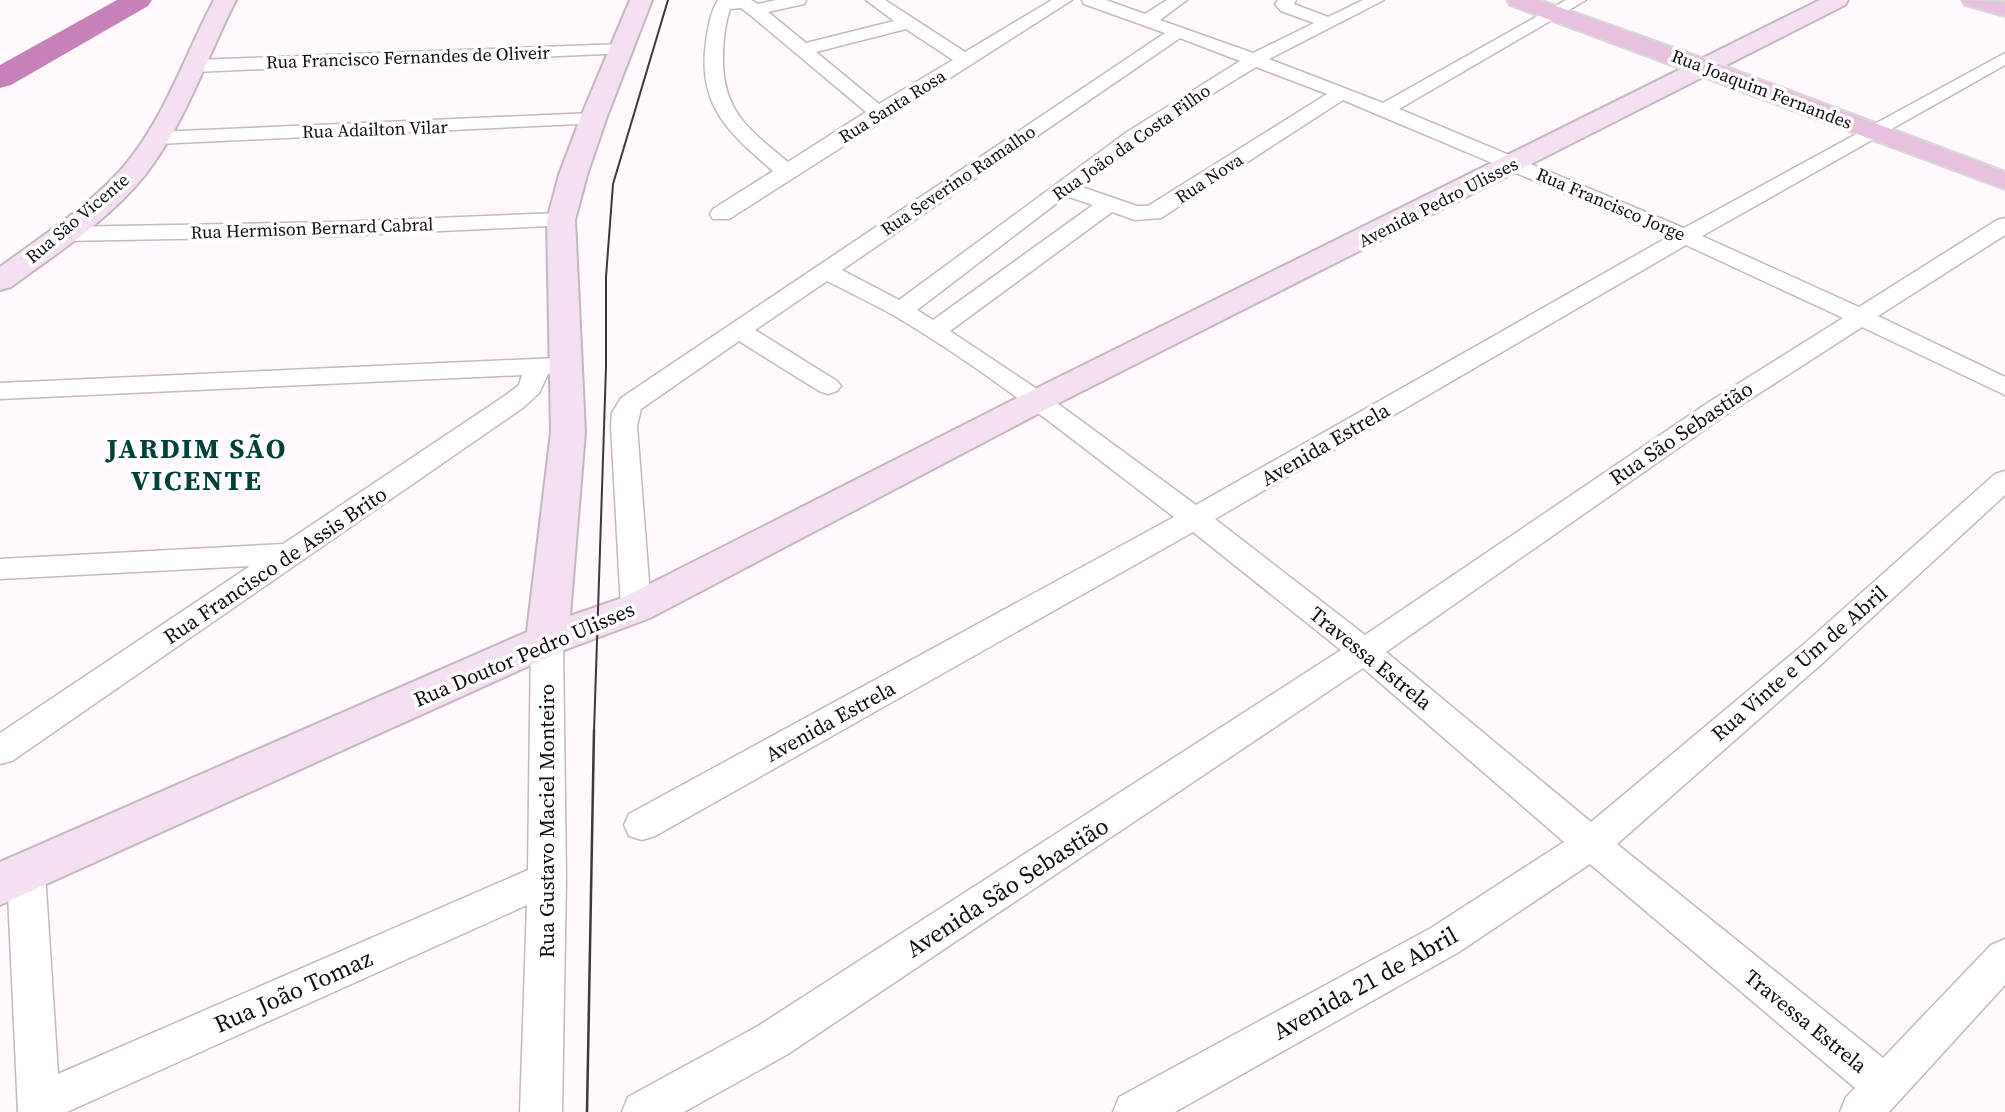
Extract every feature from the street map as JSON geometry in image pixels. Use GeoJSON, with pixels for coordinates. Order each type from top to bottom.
{"type":"FeatureCollection","features":[{"type":"Feature","properties":{"kind":"main road","name":"Rua Joaquim Fernandes"},"geometry":{"type":"LineString","coordinates":[[1518,0],[1705,67],[2005,181]]}},
{"type":"Feature","properties":{"kind":"main road"},"geometry":{"type":"LineString","coordinates":[[1973,0],[2005,9]]}},
{"type":"Feature","properties":{"kind":"street","name":"Rua São Vicente"},"geometry":{"type":"LineString","coordinates":[[0,281],[63,234],[125,180],[147,155],[195,66],[212,23],[225,0]]}},
{"type":"Feature","properties":{"kind":"street","name":"Rua Gustavo Maciel Monteiro"},"geometry":{"type":"LineString","coordinates":[[541,1112],[547,879],[547,640],[568,432],[552,366],[561,220],[573,175],[640,0]]}},
{"type":"Feature","properties":{"kind":"street"},"geometry":{"type":"LineString","coordinates":[[755,10],[798,0]]}},
{"type":"Feature","properties":{"kind":"street"},"geometry":{"type":"LineString","coordinates":[[874,0],[965,61]]}},
{"type":"Feature","properties":{"kind":"street","name":"Rua Santa Rosa"},"geometry":{"type":"LineString","coordinates":[[721,214],[878,113],[965,61],[1035,10],[1064,0]]}},
{"type":"Feature","properties":{"kind":"street","name":"Rua Francisco Jorge"},"geometry":{"type":"LineString","coordinates":[[1090,0],[1343,92],[1516,163],[1686,236],[1861,316],[2005,387]]}},
{"type":"Feature","properties":{"kind":"street"},"geometry":{"type":"LineString","coordinates":[[1148,20],[1179,0]]}},
{"type":"Feature","properties":{"kind":"street"},"geometry":{"type":"LineString","coordinates":[[1288,0],[1283,4],[1287,7],[1330,23]]}},
{"type":"Feature","properties":{"kind":"street","name":"Rua João da Costa Filho"},"geometry":{"type":"LineString","coordinates":[[901,310],[1065,188],[1214,83],[1255,59],[1376,0]]}},
{"type":"Feature","properties":{"kind":"street"},"geometry":{"type":"LineString","coordinates":[[1386,109],[1578,0]]}},
{"type":"Feature","properties":{"kind":"street","name":"Avenida Pedro Ulisses"},"geometry":{"type":"LineString","coordinates":[[1037,401],[1837,0]]}},
{"type":"Feature","properties":{"kind":"street"},"geometry":{"type":"LineString","coordinates":[[787,172],[743,135],[723,111],[715,91],[712,65],[721,6],[740,2],[755,10],[878,113]]}},
{"type":"Feature","properties":{"kind":"street"},"geometry":{"type":"LineString","coordinates":[[801,50],[908,23]]}},
{"type":"Feature","properties":{"kind":"street","name":"Rua Severino Ramalho"},"geometry":{"type":"LineString","coordinates":[[636,608],[631,561],[625,414],[640,395],[1179,31]]}},
{"type":"Feature","properties":{"kind":"street","name":"Rua Francisco Fernandes de Oliveir"},"geometry":{"type":"LineString","coordinates":[[195,66],[622,49]]}},
{"type":"Feature","properties":{"kind":"street","name":"Avenida Estrela"},"geometry":{"type":"LineString","coordinates":[[642,825],[1195,518],[1686,236],[2005,58]]}},
{"type":"Feature","properties":{"kind":"street","name":"Rua Nova"},"geometry":{"type":"LineString","coordinates":[[1065,188],[1135,213],[1153,213],[1343,92]]}},
{"type":"Feature","properties":{"kind":"street","name":"Rua Adailton Vilar"},"geometry":{"type":"LineString","coordinates":[[157,138],[593,120]]}},
{"type":"Feature","properties":{"kind":"street"},"geometry":{"type":"LineString","coordinates":[[934,331],[1109,204]]}},
{"type":"Feature","properties":{"kind":"street","name":"Rua Hermison Bernard Cabral"},"geometry":{"type":"LineString","coordinates":[[63,234],[336,229],[561,220]]}},
{"type":"Feature","properties":{"kind":"street","name":"Rua São Sebastião"},"geometry":{"type":"LineString","coordinates":[[1364,651],[1706,415],[2005,225]]}},
{"type":"Feature","properties":{"kind":"street","name":"Travessa Estrela"},"geometry":{"type":"LineString","coordinates":[[825,271],[901,310],[1037,401],[1195,518],[1364,651],[1591,844],[1873,1099]]}},
{"type":"Feature","properties":{"kind":"street"},"geometry":{"type":"LineString","coordinates":[[738,330],[828,386]]}},
{"type":"Feature","properties":{"kind":"street"},"geometry":{"type":"LineString","coordinates":[[0,391],[552,366]]}},
{"type":"Feature","properties":{"kind":"street","name":"Rua Francisco de Assis Brito"},"geometry":{"type":"LineString","coordinates":[[0,751],[516,401],[552,366]]}},
{"type":"Feature","properties":{"kind":"street","name":"Rua Doutor Pedro Ulisses"},"geometry":{"type":"LineString","coordinates":[[13,878],[547,640],[636,608],[1037,401]]}},
{"type":"Feature","properties":{"kind":"street","name":"Rua Vinte e Um de Abril"},"geometry":{"type":"LineString","coordinates":[[1591,844],[1815,652],[2005,480]]}},
{"type":"Feature","properties":{"kind":"street"},"geometry":{"type":"LineString","coordinates":[[0,569],[289,554]]}},
{"type":"Feature","properties":{"kind":"street","name":"Avenida São Sebastião"},"geometry":{"type":"LineString","coordinates":[[643,1112],[784,1033],[1364,651]]}},
{"type":"Feature","properties":{"kind":"street","name":"Avenida 21 de Abril"},"geometry":{"type":"LineString","coordinates":[[1134,1112],[1446,940],[1591,844]]}},
{"type":"Feature","properties":{"kind":"street"},"geometry":{"type":"LineString","coordinates":[[13,878],[39,1108]]}},
{"type":"Feature","properties":{"kind":"street","name":"Rua João Tomaz"},"geometry":{"type":"LineString","coordinates":[[39,1108],[547,879]]}},
{"type":"Feature","properties":{"kind":"street"},"geometry":{"type":"LineString","coordinates":[[1873,1099],[2005,957]]}},
{"type":"Feature","properties":{"kind":"waterway"},"geometry":{"type":"LineString","coordinates":[[0,78],[138,0]]}},
{"type":"Feature","properties":{"kind":"tram line"},"geometry":{"type":"LineString","coordinates":[[594,732],[606,367],[606,277],[613,184],[668,0]]}},
{"type":"Feature","properties":{"kind":"tram line"},"geometry":{"type":"LineString","coordinates":[[587,1112],[594,730]]}},
{"type":"Feature","properties":{"kind":"district","name":"JARDIM SÃO VICENTE"},"geometry":{"type":"Point","coordinates":[197,464]}}]}
